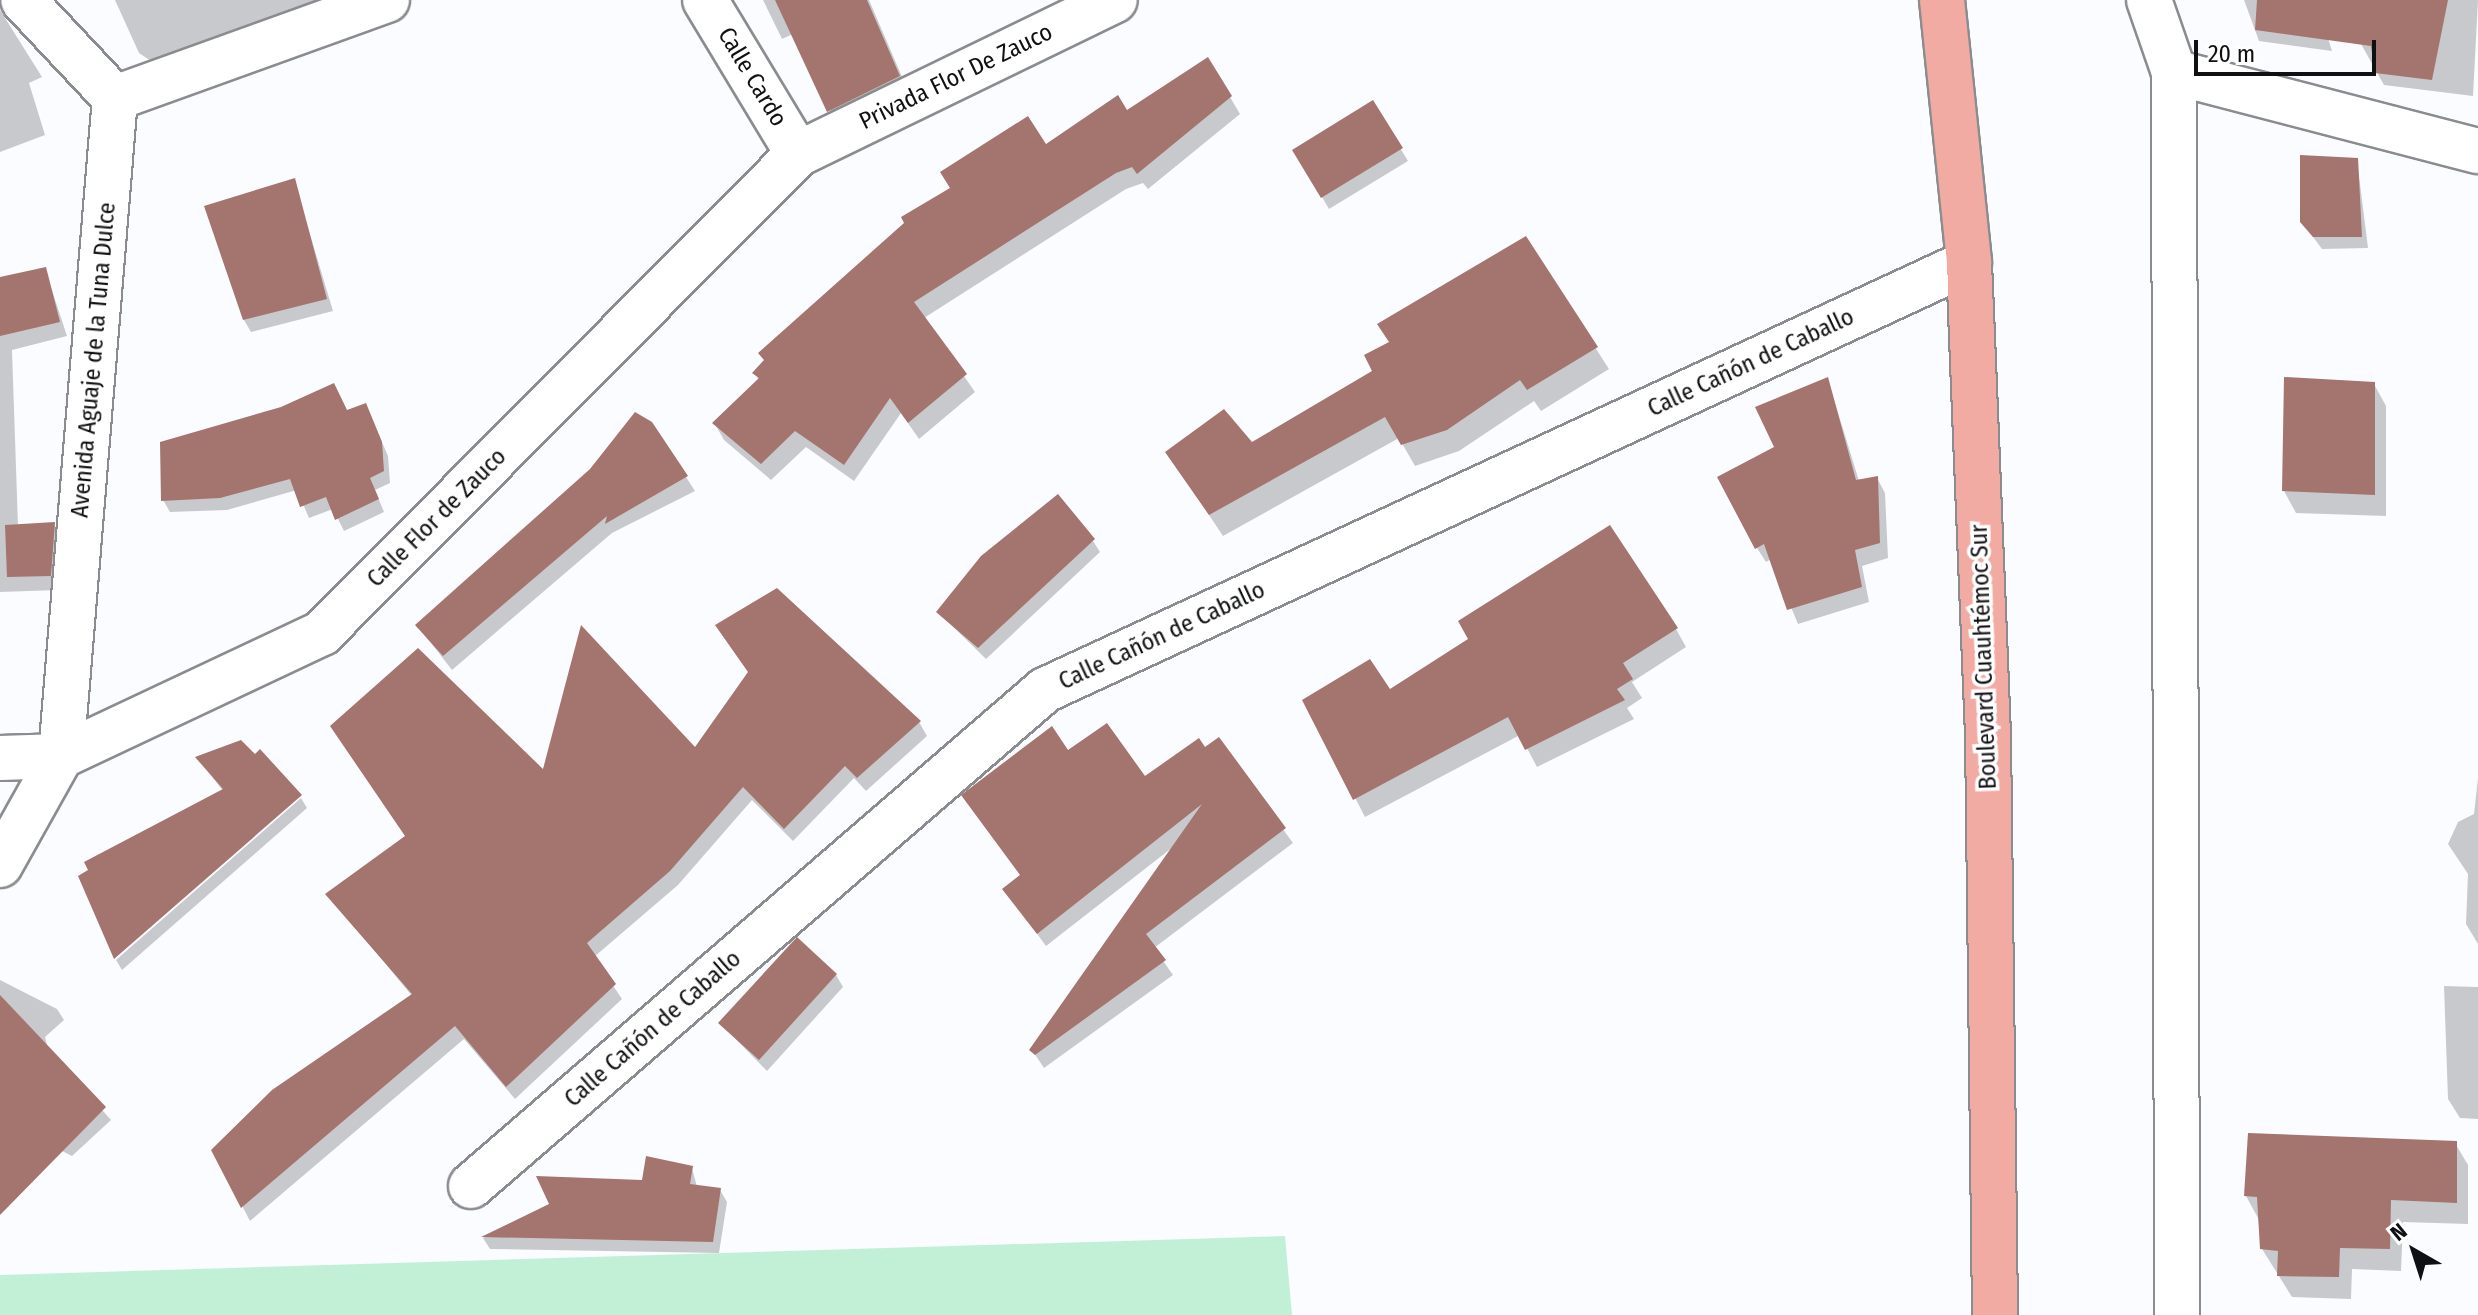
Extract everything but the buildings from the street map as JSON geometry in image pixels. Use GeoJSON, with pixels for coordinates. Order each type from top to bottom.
{"type":"FeatureCollection","features":[{"type":"Feature","properties":{"kind":"main road","name":"Boulevard Cuauhtémoc Sur"},"geometry":{"type":"LineString","coordinates":[[1942,0],[1969,262],[1988,734],[1995,1315]]}},
{"type":"Feature","properties":{"kind":"street"},"geometry":{"type":"LineString","coordinates":[[23,0],[115,98],[387,0]]}},
{"type":"Feature","properties":{"kind":"street","name":"Calle Cardo"},"geometry":{"type":"LineString","coordinates":[[705,0],[798,154]]}},
{"type":"Feature","properties":{"kind":"street","name":"Privada Flor De Zauco"},"geometry":{"type":"LineString","coordinates":[[798,154],[1115,0]]}},
{"type":"Feature","properties":{"kind":"street"},"geometry":{"type":"LineString","coordinates":[[2149,0],[2174,72],[2177,1315]]}},
{"type":"Feature","properties":{"kind":"street"},"geometry":{"type":"LineString","coordinates":[[2174,72],[2478,151]]}},
{"type":"Feature","properties":{"kind":"street","name":"Avenida Aguaje de la Tuna Dulce"},"geometry":{"type":"LineString","coordinates":[[61,756],[115,98]]}},
{"type":"Feature","properties":{"kind":"street","name":"Calle Flor de Zauco"},"geometry":{"type":"LineString","coordinates":[[0,758],[61,756],[322,633],[798,154]]}},
{"type":"Feature","properties":{"kind":"street","name":"Calle Cañón de Caballo"},"geometry":{"type":"LineString","coordinates":[[471,1186],[1045,690],[1969,262]]}},
{"type":"Feature","properties":{"kind":"street"},"geometry":{"type":"LineString","coordinates":[[0,865],[61,756]]}},
{"type":"Feature","properties":{"kind":"green space"},"geometry":{"type":"Polygon","coordinates":[[[1285,1236],[1292,1315],[0,1315],[0,1275],[1285,1236]]]}}]}
